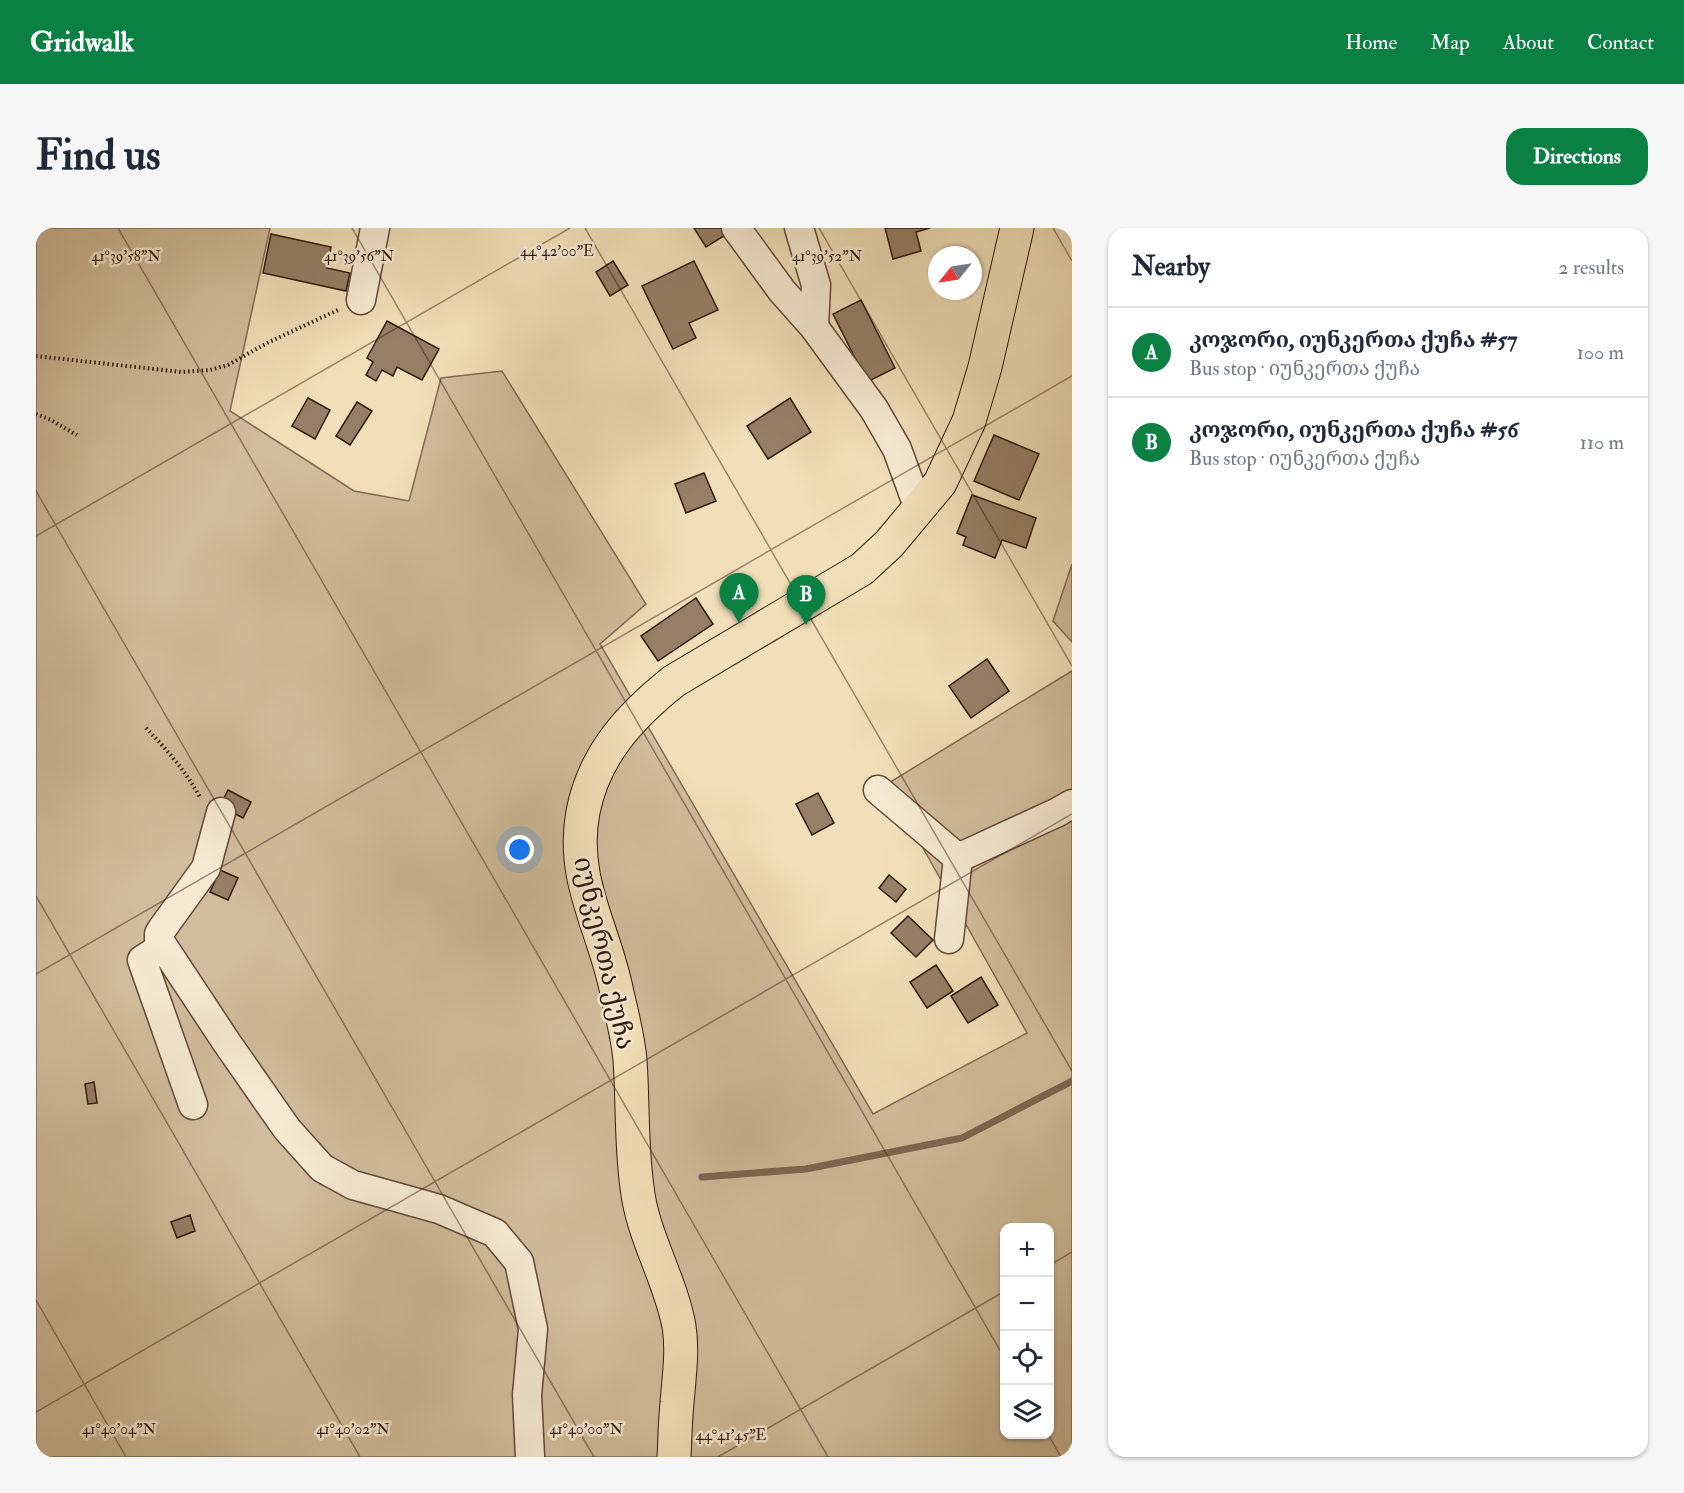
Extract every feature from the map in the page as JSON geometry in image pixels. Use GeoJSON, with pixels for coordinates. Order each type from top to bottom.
{"type":"FeatureCollection","features":[{"type":"Feature","properties":{"kind":"main road","name":"იუნკერთა ქუჩა"},"geometry":{"type":"LineString","coordinates":[[674,1457],[680,1360],[679,1328],[673,1301],[646,1226],[637,1188],[630,1057],[616,982],[589,903],[581,867],[580,838],[583,811],[605,752],[623,727],[646,704],[674,681],[862,568],[889,544],[940,483],[969,421],[985,366],[1017,228]]}},
{"type":"Feature","properties":{"kind":"street"},"geometry":{"type":"LineString","coordinates":[[361,300],[375,228]]}},
{"type":"Feature","properties":{"kind":"street"},"geometry":{"type":"LineString","coordinates":[[736,228],[782,291],[814,327],[874,409],[897,449],[919,509]]}},
{"type":"Feature","properties":{"kind":"street"},"geometry":{"type":"LineString","coordinates":[[799,228],[816,285],[814,327]]}},
{"type":"Feature","properties":{"kind":"street"},"geometry":{"type":"LineString","coordinates":[[878,790],[958,858]]}},
{"type":"Feature","properties":{"kind":"street"},"geometry":{"type":"LineString","coordinates":[[958,858],[1072,804]]}},
{"type":"Feature","properties":{"kind":"street"},"geometry":{"type":"LineString","coordinates":[[218,822],[206,868],[159,934],[162,947],[287,1129],[322,1168],[353,1185],[439,1209],[495,1233],[519,1262],[533,1329],[527,1395],[530,1457]]}},
{"type":"Feature","properties":{"kind":"street"},"geometry":{"type":"LineString","coordinates":[[949,939],[958,858]]}},
{"type":"Feature","properties":{"kind":"street"},"geometry":{"type":"LineString","coordinates":[[162,947],[142,960],[193,1105]]}},
{"type":"Feature","properties":{"kind":"path"},"geometry":{"type":"LineString","coordinates":[[36,356],[181,372],[210,370],[228,365],[276,339],[361,300]]}},
{"type":"Feature","properties":{"kind":"path"},"geometry":{"type":"LineString","coordinates":[[36,414],[77,435]]}},
{"type":"Feature","properties":{"kind":"path"},"geometry":{"type":"LineString","coordinates":[[146,728],[174,757],[190,778],[202,802],[218,822]]}},
{"type":"Feature","properties":{"kind":"shaded area"},"geometry":{"type":"Polygon","coordinates":[[[36,228],[270,228],[230,411],[354,491],[409,501],[441,378],[502,371],[646,604],[600,644],[873,1114],[1027,1033],[887,784],[1072,671],[1072,1457],[36,1457],[36,228]]]}},
{"type":"Feature","properties":{"kind":"shaded area"},"geometry":{"type":"Polygon","coordinates":[[[1072,564],[1072,642],[1053,621],[1072,564]]]}},
{"type":"Feature","properties":{"kind":"building"},"geometry":{"type":"Polygon","coordinates":[[[694,228],[723,228],[727,234],[706,247],[694,228]]]}},
{"type":"Feature","properties":{"kind":"building"},"geometry":{"type":"Polygon","coordinates":[[[885,228],[930,228],[916,232],[921,251],[893,259],[885,228]]]}},
{"type":"Feature","properties":{"kind":"building"},"geometry":{"type":"Polygon","coordinates":[[[271,234],[331,247],[327,268],[350,273],[346,291],[263,273],[271,234]]]}},
{"type":"Feature","properties":{"kind":"building"},"geometry":{"type":"Polygon","coordinates":[[[613,261],[628,285],[610,296],[596,272],[613,261]]]}},
{"type":"Feature","properties":{"kind":"building"},"geometry":{"type":"Polygon","coordinates":[[[694,261],[718,310],[689,323],[696,338],[673,349],[642,286],[694,261]]]}},
{"type":"Feature","properties":{"kind":"building"},"geometry":{"type":"Polygon","coordinates":[[[861,300],[895,368],[867,382],[833,314],[861,300]]]}},
{"type":"Feature","properties":{"kind":"building"},"geometry":{"type":"Polygon","coordinates":[[[387,321],[439,349],[422,380],[397,367],[393,376],[382,370],[376,381],[366,375],[373,362],[367,358],[387,321]]]}},
{"type":"Feature","properties":{"kind":"building"},"geometry":{"type":"Polygon","coordinates":[[[308,398],[330,410],[315,439],[292,426],[308,398]]]}},
{"type":"Feature","properties":{"kind":"building"},"geometry":{"type":"Polygon","coordinates":[[[790,398],[811,432],[768,459],[747,426],[790,398]]]}},
{"type":"Feature","properties":{"kind":"building"},"geometry":{"type":"Polygon","coordinates":[[[357,402],[372,411],[350,445],[336,436],[357,402]]]}},
{"type":"Feature","properties":{"kind":"building"},"geometry":{"type":"Polygon","coordinates":[[[994,435],[1039,454],[1019,500],[974,481],[994,435]]]}},
{"type":"Feature","properties":{"kind":"building"},"geometry":{"type":"Polygon","coordinates":[[[704,473],[716,501],[686,513],[675,484],[704,473]]]}},
{"type":"Feature","properties":{"kind":"building"},"geometry":{"type":"Polygon","coordinates":[[[972,495],[1036,518],[1026,548],[1002,540],[995,558],[963,545],[966,537],[957,533],[972,495]]]}},
{"type":"Feature","properties":{"kind":"building"},"geometry":{"type":"Polygon","coordinates":[[[696,598],[713,624],[658,661],[641,636],[696,598]]]}},
{"type":"Feature","properties":{"kind":"building"},"geometry":{"type":"Polygon","coordinates":[[[987,659],[1009,691],[971,718],[949,686],[987,659]]]}},
{"type":"Feature","properties":{"kind":"building"},"geometry":{"type":"Polygon","coordinates":[[[228,790],[251,802],[243,818],[220,806],[228,790]]]}},
{"type":"Feature","properties":{"kind":"building"},"geometry":{"type":"Polygon","coordinates":[[[818,793],[834,823],[812,835],[796,804],[818,793]]]}},
{"type":"Feature","properties":{"kind":"building"},"geometry":{"type":"Polygon","coordinates":[[[220,870],[238,878],[228,900],[210,892],[220,870]]]}},
{"type":"Feature","properties":{"kind":"building"},"geometry":{"type":"Polygon","coordinates":[[[889,875],[906,889],[896,902],[879,888],[889,875]]]}},
{"type":"Feature","properties":{"kind":"building"},"geometry":{"type":"Polygon","coordinates":[[[908,916],[933,940],[916,957],[891,933],[908,916]]]}},
{"type":"Feature","properties":{"kind":"building"},"geometry":{"type":"Polygon","coordinates":[[[936,965],[953,991],[927,1008],[910,982],[936,965]]]}},
{"type":"Feature","properties":{"kind":"building"},"geometry":{"type":"Polygon","coordinates":[[[981,977],[998,1005],[968,1023],[951,996],[981,977]]]}},
{"type":"Feature","properties":{"kind":"building"},"geometry":{"type":"Polygon","coordinates":[[[94,1082],[97,1103],[88,1104],[85,1084],[94,1082]]]}},
{"type":"Feature","properties":{"kind":"building"},"geometry":{"type":"Polygon","coordinates":[[[190,1215],[195,1231],[177,1238],[171,1222],[190,1215]]]}},
{"type":"Feature","properties":{"kind":"waterway"},"geometry":{"type":"LineString","coordinates":[[702,1177],[806,1169],[962,1138],[1072,1081]]}},
{"type":"Feature","properties":{"kind":"place","name":"კოჯორი, იუნკერთა ქუჩა #57"},"geometry":{"type":"Point","coordinates":[739,623]}},
{"type":"Feature","properties":{"kind":"place","name":"კოჯორი, იუნკერთა ქუჩა #56"},"geometry":{"type":"Point","coordinates":[806,625]}}]}
